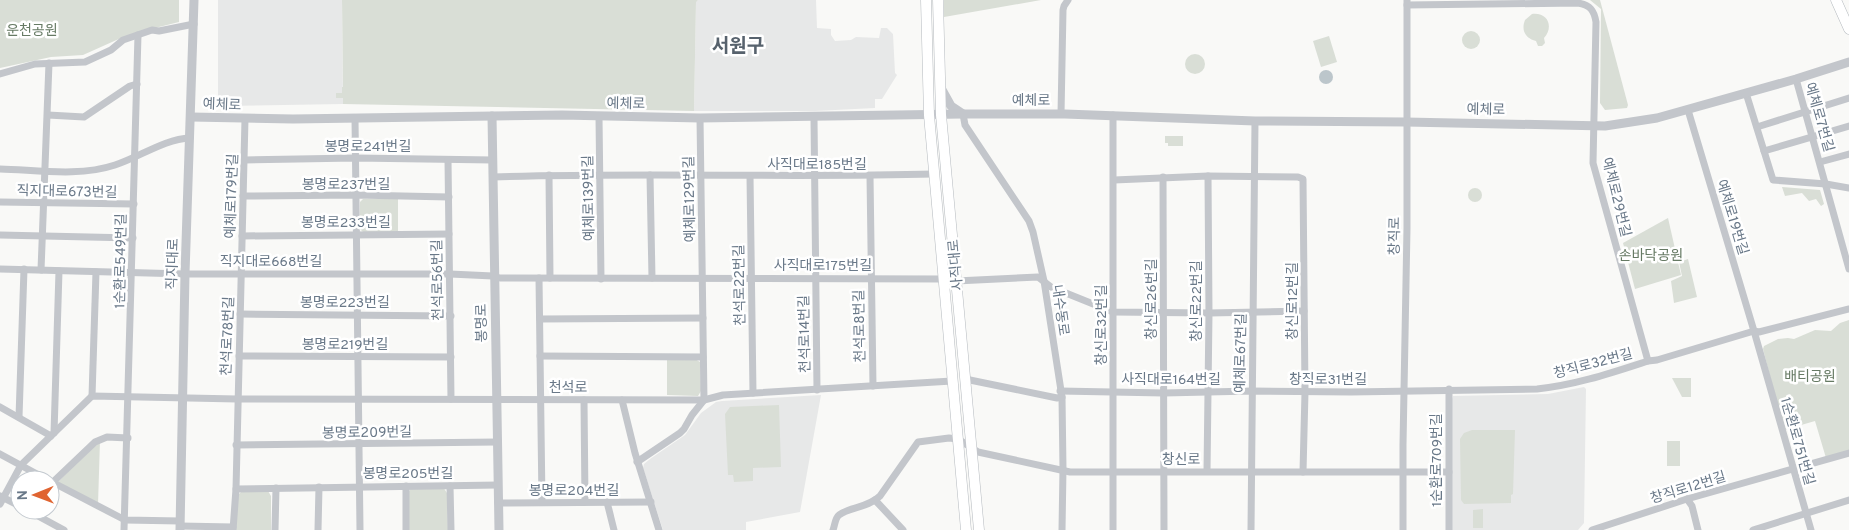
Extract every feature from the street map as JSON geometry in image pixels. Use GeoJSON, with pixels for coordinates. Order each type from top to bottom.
{"type":"FeatureCollection","features":[{"type":"Feature","properties":{"kind":"main road","name":"사직대로"},"geometry":{"type":"LineString","coordinates":[[926,0],[929,115],[952,381],[979,530]]}},
{"type":"Feature","properties":{"kind":"main road","name":"사직대로"},"geometry":{"type":"LineString","coordinates":[[938,0],[941,114],[965,379],[966,530]]}},
{"type":"Feature","properties":{"kind":"main road"},"geometry":{"type":"LineString","coordinates":[[1836,0],[1849,29]]}},
{"type":"Feature","properties":{"kind":"street","name":"직지대로"},"geometry":{"type":"LineString","coordinates":[[180,526],[185,274],[194,0]]}},
{"type":"Feature","properties":{"kind":"street","name":"예체로"},"geometry":{"type":"LineString","coordinates":[[1062,114],[1063,10],[1068,0]]}},
{"type":"Feature","properties":{"kind":"street","name":"창직로"},"geometry":{"type":"LineString","coordinates":[[1403,530],[1407,231],[1407,3]]}},
{"type":"Feature","properties":{"kind":"street","name":"예체로29번길"},"geometry":{"type":"LineString","coordinates":[[1407,3],[1578,3],[1588,5],[1594,12],[1596,22],[1593,163],[1648,361]]}},
{"type":"Feature","properties":{"kind":"street"},"geometry":{"type":"LineString","coordinates":[[0,74],[35,64],[85,62],[111,50],[123,40],[152,30],[159,31],[194,24]]}},
{"type":"Feature","properties":{"kind":"street","name":"1순환로549번길"},"geometry":{"type":"LineString","coordinates":[[124,530],[138,36]]}},
{"type":"Feature","properties":{"kind":"street","name":"예체로"},"geometry":{"type":"LineString","coordinates":[[191,117],[245,119],[492,116],[814,118],[941,114],[1113,114],[1255,121],[1605,126],[1641,122],[1688,110],[1849,62]]}},
{"type":"Feature","properties":{"kind":"street"},"geometry":{"type":"LineString","coordinates":[[41,270],[49,63]]}},
{"type":"Feature","properties":{"kind":"street","name":"예체로7번길"},"geometry":{"type":"LineString","coordinates":[[1796,79],[1849,269]]}},
{"type":"Feature","properties":{"kind":"street"},"geometry":{"type":"LineString","coordinates":[[48,115],[84,117],[130,86],[138,84]]}},
{"type":"Feature","properties":{"kind":"street"},"geometry":{"type":"LineString","coordinates":[[940,88],[951,106],[963,114]]}},
{"type":"Feature","properties":{"kind":"street"},"geometry":{"type":"LineString","coordinates":[[1746,93],[1773,180],[1826,184],[1849,188]]}},
{"type":"Feature","properties":{"kind":"street"},"geometry":{"type":"LineString","coordinates":[[1757,126],[1849,98]]}},
{"type":"Feature","properties":{"kind":"street","name":"예체로19번길"},"geometry":{"type":"LineString","coordinates":[[1688,110],[1754,330]]}},
{"type":"Feature","properties":{"kind":"street","name":"내수동로"},"geometry":{"type":"LineString","coordinates":[[963,114],[965,124],[1034,232],[1044,281],[1061,394],[1062,530]]}},
{"type":"Feature","properties":{"kind":"street"},"geometry":{"type":"LineString","coordinates":[[1113,114],[1114,180],[1163,177],[1254,176]]}},
{"type":"Feature","properties":{"kind":"street","name":"봉명로"},"geometry":{"type":"LineString","coordinates":[[492,116],[498,530]]}},
{"type":"Feature","properties":{"kind":"street","name":"예체로139번길"},"geometry":{"type":"LineString","coordinates":[[599,116],[601,279]]}},
{"type":"Feature","properties":{"kind":"street"},"geometry":{"type":"LineString","coordinates":[[355,118],[360,530]]}},
{"type":"Feature","properties":{"kind":"street","name":"예체로129번길"},"geometry":{"type":"LineString","coordinates":[[700,118],[704,400]]}},
{"type":"Feature","properties":{"kind":"street","name":"천석로14번길"},"geometry":{"type":"LineString","coordinates":[[814,118],[817,390]]}},
{"type":"Feature","properties":{"kind":"street","name":"예체로179번길"},"geometry":{"type":"LineString","coordinates":[[241,274],[245,119]]}},
{"type":"Feature","properties":{"kind":"street","name":"예체로67번길"},"geometry":{"type":"LineString","coordinates":[[1251,530],[1255,121]]}},
{"type":"Feature","properties":{"kind":"street"},"geometry":{"type":"LineString","coordinates":[[1764,152],[1849,126]]}},
{"type":"Feature","properties":{"kind":"street"},"geometry":{"type":"LineString","coordinates":[[0,169],[88,171],[115,165],[179,138],[190,138]]}},
{"type":"Feature","properties":{"kind":"street","name":"예체로7번길"},"geometry":{"type":"LineString","coordinates":[[1820,162],[1849,154]]}},
{"type":"Feature","properties":{"kind":"street","name":"봉명로241번길"},"geometry":{"type":"LineString","coordinates":[[244,160],[355,158],[492,160]]}},
{"type":"Feature","properties":{"kind":"street","name":"천석로56번길"},"geometry":{"type":"LineString","coordinates":[[448,160],[451,316],[450,399]]}},
{"type":"Feature","properties":{"kind":"street","name":"사직대로185번길"},"geometry":{"type":"LineString","coordinates":[[493,177],[600,174],[870,176],[934,174]]}},
{"type":"Feature","properties":{"kind":"street"},"geometry":{"type":"LineString","coordinates":[[549,175],[550,278]]}},
{"type":"Feature","properties":{"kind":"street"},"geometry":{"type":"LineString","coordinates":[[650,175],[652,278]]}},
{"type":"Feature","properties":{"kind":"street","name":"천석로22번길"},"geometry":{"type":"LineString","coordinates":[[750,176],[754,393]]}},
{"type":"Feature","properties":{"kind":"street","name":"천석로8번길"},"geometry":{"type":"LineString","coordinates":[[870,176],[873,386]]}},
{"type":"Feature","properties":{"kind":"street","name":"창신로22번길"},"geometry":{"type":"LineString","coordinates":[[1207,471],[1208,176]]}},
{"type":"Feature","properties":{"kind":"street","name":"창신로12번길"},"geometry":{"type":"LineString","coordinates":[[1254,176],[1298,176],[1304,180],[1306,392],[1303,472]]}},
{"type":"Feature","properties":{"kind":"street","name":"창신로26번길"},"geometry":{"type":"LineString","coordinates":[[1163,177],[1164,530]]}},
{"type":"Feature","properties":{"kind":"street","name":"창신로32번길"},"geometry":{"type":"LineString","coordinates":[[1113,530],[1114,180]]}},
{"type":"Feature","properties":{"kind":"street","name":"봉명로237번길"},"geometry":{"type":"LineString","coordinates":[[243,196],[356,195],[449,197]]}},
{"type":"Feature","properties":{"kind":"street","name":"직지대로673번길"},"geometry":{"type":"LineString","coordinates":[[0,202],[134,204]]}},
{"type":"Feature","properties":{"kind":"street","name":"봉명로233번길"},"geometry":{"type":"LineString","coordinates":[[242,236],[449,234]]}},
{"type":"Feature","properties":{"kind":"street"},"geometry":{"type":"LineString","coordinates":[[0,235],[133,238]]}},
{"type":"Feature","properties":{"kind":"street","name":"직지대로668번길"},"geometry":{"type":"LineString","coordinates":[[0,269],[185,274],[450,274],[500,278],[539,278]]}},
{"type":"Feature","properties":{"kind":"street"},"geometry":{"type":"LineString","coordinates":[[18,417],[24,269]]}},
{"type":"Feature","properties":{"kind":"street"},"geometry":{"type":"LineString","coordinates":[[52,435],[59,271]]}},
{"type":"Feature","properties":{"kind":"street"},"geometry":{"type":"LineString","coordinates":[[1,499],[21,465],[92,396],[96,272]]}},
{"type":"Feature","properties":{"kind":"street","name":"천석로78번길"},"geometry":{"type":"LineString","coordinates":[[233,529],[236,489],[241,274]]}},
{"type":"Feature","properties":{"kind":"street"},"geometry":{"type":"LineString","coordinates":[[956,281],[1038,277],[1051,287],[1113,312],[1209,313],[1304,311]]}},
{"type":"Feature","properties":{"kind":"street"},"geometry":{"type":"LineString","coordinates":[[539,278],[542,502]]}},
{"type":"Feature","properties":{"kind":"street","name":"사직대로175번길"},"geometry":{"type":"LineString","coordinates":[[539,278],[943,279]]}},
{"type":"Feature","properties":{"kind":"street","name":"창직로32번길"},"geometry":{"type":"LineString","coordinates":[[1404,391],[1556,387],[1593,379],[1754,330],[1759,332],[1849,309]]}},
{"type":"Feature","properties":{"kind":"street","name":"봉명로223번길"},"geometry":{"type":"LineString","coordinates":[[240,314],[451,316]]}},
{"type":"Feature","properties":{"kind":"street"},"geometry":{"type":"LineString","coordinates":[[540,319],[702,318]]}},
{"type":"Feature","properties":{"kind":"street","name":"1순환로751번길"},"geometry":{"type":"LineString","coordinates":[[1754,330],[1792,470],[1811,530]]}},
{"type":"Feature","properties":{"kind":"street","name":"봉명로219번길"},"geometry":{"type":"LineString","coordinates":[[239,356],[451,357]]}},
{"type":"Feature","properties":{"kind":"street"},"geometry":{"type":"LineString","coordinates":[[540,356],[703,358]]}},
{"type":"Feature","properties":{"kind":"street","name":"사직대로164번길"},"geometry":{"type":"LineString","coordinates":[[965,379],[1057,398],[1061,394],[1114,392],[1252,391]]}},
{"type":"Feature","properties":{"kind":"street","name":"천석로"},"geometry":{"type":"LineString","coordinates":[[92,396],[237,399],[704,400],[723,395],[952,381]]}},
{"type":"Feature","properties":{"kind":"street","name":"1순환로709번길"},"geometry":{"type":"LineString","coordinates":[[1449,389],[1449,530]]}},
{"type":"Feature","properties":{"kind":"street","name":"창직로31번길"},"geometry":{"type":"LineString","coordinates":[[1252,391],[1404,391]]}},
{"type":"Feature","properties":{"kind":"street"},"geometry":{"type":"LineString","coordinates":[[584,400],[585,502]]}},
{"type":"Feature","properties":{"kind":"street"},"geometry":{"type":"LineString","coordinates":[[622,400],[637,462],[659,530]]}},
{"type":"Feature","properties":{"kind":"street"},"geometry":{"type":"LineString","coordinates":[[637,462],[680,433],[704,400]]}},
{"type":"Feature","properties":{"kind":"street"},"geometry":{"type":"LineString","coordinates":[[0,407],[52,435]]}},
{"type":"Feature","properties":{"kind":"street"},"geometry":{"type":"LineString","coordinates":[[60,472],[101,438],[128,438]]}},
{"type":"Feature","properties":{"kind":"street","name":"창신로"},"geometry":{"type":"LineString","coordinates":[[875,500],[918,442],[949,438],[978,452],[1070,472],[1403,472]]}},
{"type":"Feature","properties":{"kind":"street","name":"봉명로209번길"},"geometry":{"type":"LineString","coordinates":[[236,445],[497,442]]}},
{"type":"Feature","properties":{"kind":"street","name":"창직로12번길"},"geometry":{"type":"LineString","coordinates":[[1592,530],[1687,499],[1849,453]]}},
{"type":"Feature","properties":{"kind":"street"},"geometry":{"type":"LineString","coordinates":[[0,454],[30,470]]}},
{"type":"Feature","properties":{"kind":"street"},"geometry":{"type":"LineString","coordinates":[[1403,472],[1449,472]]}},
{"type":"Feature","properties":{"kind":"street","name":"봉명로205번길"},"geometry":{"type":"LineString","coordinates":[[236,489],[498,485]]}},
{"type":"Feature","properties":{"kind":"street"},"geometry":{"type":"LineString","coordinates":[[60,486],[125,520],[233,529]]}},
{"type":"Feature","properties":{"kind":"street"},"geometry":{"type":"LineString","coordinates":[[406,486],[406,530]]}},
{"type":"Feature","properties":{"kind":"street"},"geometry":{"type":"LineString","coordinates":[[450,486],[451,530]]}},
{"type":"Feature","properties":{"kind":"street"},"geometry":{"type":"LineString","coordinates":[[275,530],[276,488]]}},
{"type":"Feature","properties":{"kind":"street"},"geometry":{"type":"LineString","coordinates":[[318,530],[319,488]]}},
{"type":"Feature","properties":{"kind":"street"},"geometry":{"type":"LineString","coordinates":[[1687,499],[1692,506],[1698,530]]}},
{"type":"Feature","properties":{"kind":"street"},"geometry":{"type":"LineString","coordinates":[[833,530],[840,515],[875,500],[903,530]]}},
{"type":"Feature","properties":{"kind":"street"},"geometry":{"type":"LineString","coordinates":[[1754,530],[1849,500]]}},
{"type":"Feature","properties":{"kind":"street"},"geometry":{"type":"LineString","coordinates":[[607,502],[614,530]]}},
{"type":"Feature","properties":{"kind":"street","name":"봉명로204번길"},"geometry":{"type":"LineString","coordinates":[[498,503],[651,502]]}},
{"type":"Feature","properties":{"kind":"street"},"geometry":{"type":"LineString","coordinates":[[46,520],[64,530]]}},
{"type":"Feature","properties":{"kind":"shaded area"},"geometry":{"type":"Polygon","coordinates":[[[218,0],[342,0],[343,104],[221,106],[218,103],[218,0]]]}},
{"type":"Feature","properties":{"kind":"shaded area"},"geometry":{"type":"Polygon","coordinates":[[[816,0],[817,28],[831,29],[831,35],[835,41],[851,40],[856,37],[879,38],[881,28],[887,28],[893,34],[895,73],[897,75],[882,99],[875,99],[875,108],[815,111],[694,111],[696,1],[816,0]]]}},
{"type":"Feature","properties":{"kind":"shaded area"},"geometry":{"type":"Polygon","coordinates":[[[1323,70],[1329,70],[1333,77],[1329,84],[1323,84],[1319,80],[1319,74],[1323,70]]]}},
{"type":"Feature","properties":{"kind":"shaded area"},"geometry":{"type":"Polygon","coordinates":[[[1584,387],[1586,389],[1584,523],[1578,530],[1452,530],[1451,402],[1453,396],[1548,394],[1584,387]]]}},
{"type":"Feature","properties":{"kind":"shaded area"},"geometry":{"type":"Polygon","coordinates":[[[821,395],[800,512],[746,522],[746,530],[663,530],[643,468],[644,464],[685,435],[701,413],[716,402],[722,401],[821,395]]]}},
{"type":"Feature","properties":{"kind":"green space","name":"운천공원"},"geometry":{"type":"Polygon","coordinates":[[[0,0],[179,0],[179,22],[121,38],[83,55],[51,57],[0,68],[0,0]]]}},
{"type":"Feature","properties":{"kind":"green space"},"geometry":{"type":"Polygon","coordinates":[[[342,0],[698,0],[696,2],[694,111],[343,104],[343,98],[336,98],[336,93],[342,93],[343,87],[342,0]]]}},
{"type":"Feature","properties":{"kind":"green space"},"geometry":{"type":"Polygon","coordinates":[[[944,0],[1041,0],[944,17],[944,0]]]}},
{"type":"Feature","properties":{"kind":"green space"},"geometry":{"type":"Polygon","coordinates":[[[1590,0],[1600,0],[1628,105],[1627,108],[1605,110],[1600,103],[1601,9],[1590,0]]]}},
{"type":"Feature","properties":{"kind":"green space"},"geometry":{"type":"Polygon","coordinates":[[[1532,14],[1542,15],[1548,21],[1549,29],[1544,38],[1545,43],[1542,46],[1538,46],[1536,41],[1529,38],[1524,30],[1525,20],[1532,14]]]}},
{"type":"Feature","properties":{"kind":"green space"},"geometry":{"type":"Polygon","coordinates":[[[1471,31],[1479,36],[1480,40],[1475,48],[1471,49],[1463,44],[1462,40],[1467,32],[1471,31]]]}},
{"type":"Feature","properties":{"kind":"green space"},"geometry":{"type":"Polygon","coordinates":[[[1329,36],[1337,62],[1321,67],[1313,41],[1329,36]]]}},
{"type":"Feature","properties":{"kind":"green space"},"geometry":{"type":"Polygon","coordinates":[[[1195,54],[1202,57],[1205,64],[1202,71],[1195,74],[1188,71],[1185,64],[1188,57],[1195,54]]]}},
{"type":"Feature","properties":{"kind":"green space"},"geometry":{"type":"Polygon","coordinates":[[[1165,136],[1183,136],[1183,146],[1168,146],[1168,143],[1165,143],[1165,136]]]}},
{"type":"Feature","properties":{"kind":"green space"},"geometry":{"type":"Polygon","coordinates":[[[1782,187],[1820,190],[1824,204],[1821,206],[1816,199],[1809,201],[1802,193],[1785,196],[1782,187]]]}},
{"type":"Feature","properties":{"kind":"green space"},"geometry":{"type":"Polygon","coordinates":[[[1472,188],[1478,188],[1482,195],[1478,202],[1472,202],[1468,198],[1468,192],[1472,188]]]}},
{"type":"Feature","properties":{"kind":"green space"},"geometry":{"type":"Polygon","coordinates":[[[363,199],[398,199],[398,232],[363,232],[360,229],[360,202],[363,199]]]}},
{"type":"Feature","properties":{"kind":"green space","name":"손바닥공원"},"geometry":{"type":"Polygon","coordinates":[[[1668,218],[1681,275],[1635,289],[1623,243],[1668,218]]]}},
{"type":"Feature","properties":{"kind":"green space"},"geometry":{"type":"Polygon","coordinates":[[[1688,259],[1697,297],[1674,303],[1671,281],[1682,276],[1679,262],[1688,259]]]}},
{"type":"Feature","properties":{"kind":"green space","name":"배티공원"},"geometry":{"type":"Polygon","coordinates":[[[1849,320],[1849,451],[1826,458],[1815,421],[1784,430],[1763,349],[1764,346],[1778,339],[1794,339],[1815,330],[1831,331],[1840,323],[1849,320]]]}},
{"type":"Feature","properties":{"kind":"green space"},"geometry":{"type":"Polygon","coordinates":[[[667,359],[695,359],[700,362],[701,391],[698,396],[667,395],[667,359]]]}},
{"type":"Feature","properties":{"kind":"green space"},"geometry":{"type":"Polygon","coordinates":[[[1672,378],[1691,378],[1691,397],[1682,397],[1672,378]]]}},
{"type":"Feature","properties":{"kind":"green space"},"geometry":{"type":"Polygon","coordinates":[[[779,405],[781,467],[753,468],[753,481],[734,482],[733,475],[728,475],[725,414],[730,407],[779,405]]]}},
{"type":"Feature","properties":{"kind":"green space"},"geometry":{"type":"Polygon","coordinates":[[[1472,430],[1515,430],[1513,494],[1511,495],[1511,503],[1464,504],[1461,500],[1460,439],[1464,433],[1472,430]]]}},
{"type":"Feature","properties":{"kind":"green space"},"geometry":{"type":"Polygon","coordinates":[[[100,441],[98,504],[60,485],[60,480],[100,441]]]}},
{"type":"Feature","properties":{"kind":"green space"},"geometry":{"type":"Polygon","coordinates":[[[1667,441],[1680,441],[1680,466],[1667,466],[1667,441]]]}},
{"type":"Feature","properties":{"kind":"green space"},"geometry":{"type":"Polygon","coordinates":[[[443,487],[447,493],[448,530],[409,530],[408,493],[411,488],[443,487]]]}},
{"type":"Feature","properties":{"kind":"green space"},"geometry":{"type":"Polygon","coordinates":[[[242,491],[268,491],[271,496],[271,530],[236,530],[237,496],[242,491]]]}},
{"type":"Feature","properties":{"kind":"green space"},"geometry":{"type":"Polygon","coordinates":[[[1483,509],[1483,528],[1473,528],[1473,510],[1483,509]]]}},
{"type":"Feature","properties":{"kind":"district","name":"서원구"},"geometry":{"type":"Point","coordinates":[738,45]}}]}
